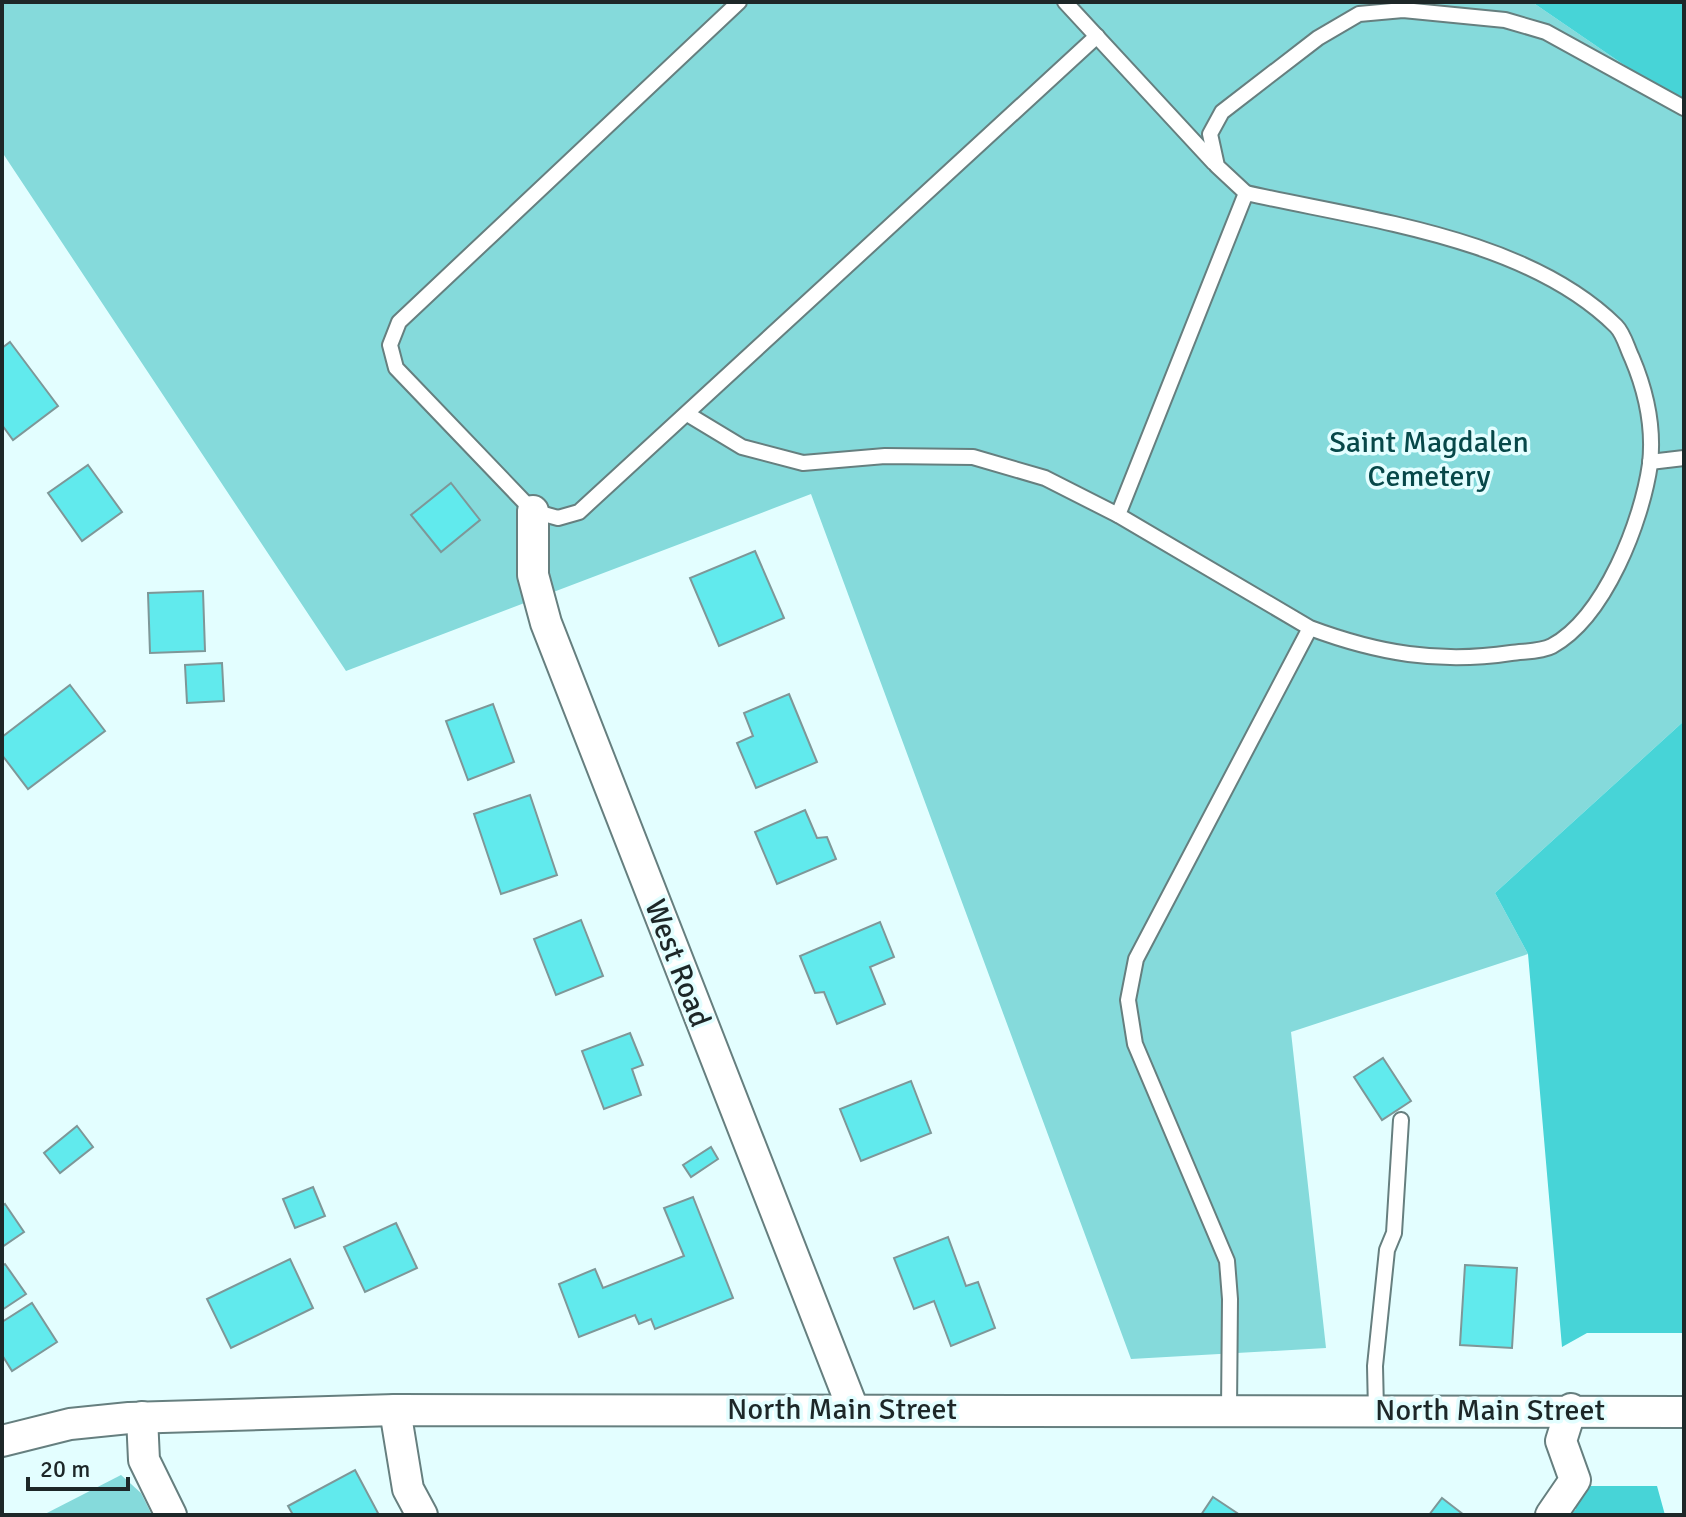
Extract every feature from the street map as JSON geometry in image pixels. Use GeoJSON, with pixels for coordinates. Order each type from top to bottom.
{"type":"FeatureCollection","features":[{"type":"Feature","properties":{"kind":"street","name":"West Road"},"geometry":{"type":"LineString","coordinates":[[533,511],[533,575],[546,623],[853,1409]]}},
{"type":"Feature","properties":{"kind":"street","name":"North Main Street"},"geometry":{"type":"LineString","coordinates":[[2,1441],[70,1424],[142,1417],[395,1410],[1571,1409],[1684,1412]]}},
{"type":"Feature","properties":{"kind":"street"},"geometry":{"type":"LineString","coordinates":[[1551,1515],[1575,1480],[1561,1441],[1571,1409]]}},
{"type":"Feature","properties":{"kind":"street"},"geometry":{"type":"LineString","coordinates":[[395,1410],[408,1489],[422,1515]]}},
{"type":"Feature","properties":{"kind":"street"},"geometry":{"type":"LineString","coordinates":[[142,1417],[144,1460],[171,1515]]}},
{"type":"Feature","properties":{"kind":"lane"},"geometry":{"type":"LineString","coordinates":[[739,2],[399,322],[390,345],[396,368],[533,511],[558,518],[579,512],[689,415],[1097,36]]}},
{"type":"Feature","properties":{"kind":"lane"},"geometry":{"type":"LineString","coordinates":[[689,415],[742,447],[803,463],[885,456],[973,457],[1045,478],[1118,515],[1310,628],[1360,646],[1407,656],[1467,659],[1551,647],[1578,624],[1604,591],[1636,524],[1650,462],[1646,392],[1618,328],[1557,280],[1487,248],[1246,193],[1217,166],[1065,2]]}},
{"type":"Feature","properties":{"kind":"lane"},"geometry":{"type":"LineString","coordinates":[[1217,166],[1210,134],[1222,112],[1318,38],[1359,14],[1403,10],[1505,20],[1546,32],[1684,108]]}},
{"type":"Feature","properties":{"kind":"lane"},"geometry":{"type":"LineString","coordinates":[[1118,515],[1246,193]]}},
{"type":"Feature","properties":{"kind":"lane"},"geometry":{"type":"LineString","coordinates":[[1650,462],[1684,458]]}},
{"type":"Feature","properties":{"kind":"lane"},"geometry":{"type":"LineString","coordinates":[[1229,1409],[1227,1261],[1135,1044],[1128,1000],[1136,959],[1310,628]]}},
{"type":"Feature","properties":{"kind":"lane"},"geometry":{"type":"LineString","coordinates":[[1376,1411],[1375,1366],[1387,1250],[1394,1233],[1401,1120]]}},
{"type":"Feature","properties":{"kind":"green space","name":"Saint Magdalen Cemetery"},"geometry":{"type":"Polygon","coordinates":[[[2,2],[1532,2],[1684,106],[1684,721],[1495,893],[1528,954],[1291,1032],[1326,1348],[1131,1359],[811,494],[346,671],[2,152],[2,2]]]}},
{"type":"Feature","properties":{"kind":"green space"},"geometry":{"type":"Polygon","coordinates":[[[121,1475],[141,1493],[152,1515],[43,1515],[121,1475]]]}},
{"type":"Feature","properties":{"kind":"shaded area"},"geometry":{"type":"Polygon","coordinates":[[[1532,2],[1684,2],[1684,106],[1532,2]]]}},
{"type":"Feature","properties":{"kind":"shaded area"},"geometry":{"type":"Polygon","coordinates":[[[1684,721],[1684,1333],[1587,1333],[1562,1347],[1528,954],[1495,893],[1684,721]]]}},
{"type":"Feature","properties":{"kind":"shaded area"},"geometry":{"type":"Polygon","coordinates":[[[1574,1482],[1581,1486],[1657,1486],[1665,1515],[1571,1515],[1576,1509],[1574,1482]]]}},
{"type":"Feature","properties":{"kind":"building"},"geometry":{"type":"Polygon","coordinates":[[[10,342],[58,406],[13,440],[2,425],[2,348],[10,342]]]}},
{"type":"Feature","properties":{"kind":"building"},"geometry":{"type":"Polygon","coordinates":[[[88,465],[122,512],[82,541],[48,493],[88,465]]]}},
{"type":"Feature","properties":{"kind":"building"},"geometry":{"type":"Polygon","coordinates":[[[451,483],[480,520],[441,552],[411,515],[451,483]]]}},
{"type":"Feature","properties":{"kind":"building"},"geometry":{"type":"Polygon","coordinates":[[[755,551],[784,618],[719,646],[690,578],[755,551]]]}},
{"type":"Feature","properties":{"kind":"building"},"geometry":{"type":"Polygon","coordinates":[[[203,591],[205,651],[150,653],[148,593],[203,591]]]}},
{"type":"Feature","properties":{"kind":"building"},"geometry":{"type":"Polygon","coordinates":[[[222,663],[224,701],[187,703],[185,665],[222,663]]]}},
{"type":"Feature","properties":{"kind":"building"},"geometry":{"type":"Polygon","coordinates":[[[70,685],[105,731],[28,789],[2,755],[2,737],[70,685]]]}},
{"type":"Feature","properties":{"kind":"building"},"geometry":{"type":"Polygon","coordinates":[[[789,694],[817,762],[756,788],[737,743],[753,736],[744,713],[789,694]]]}},
{"type":"Feature","properties":{"kind":"building"},"geometry":{"type":"Polygon","coordinates":[[[493,704],[514,762],[468,780],[446,721],[493,704]]]}},
{"type":"Feature","properties":{"kind":"building"},"geometry":{"type":"Polygon","coordinates":[[[530,795],[557,875],[501,894],[474,814],[530,795]]]}},
{"type":"Feature","properties":{"kind":"building"},"geometry":{"type":"Polygon","coordinates":[[[805,810],[817,838],[827,837],[836,859],[777,884],[755,832],[805,810]]]}},
{"type":"Feature","properties":{"kind":"building"},"geometry":{"type":"Polygon","coordinates":[[[581,920],[603,976],[556,995],[534,939],[581,920]]]}},
{"type":"Feature","properties":{"kind":"building"},"geometry":{"type":"Polygon","coordinates":[[[880,922],[894,957],[870,967],[885,1004],[837,1024],[824,992],[815,993],[800,956],[880,922]]]}},
{"type":"Feature","properties":{"kind":"building"},"geometry":{"type":"Polygon","coordinates":[[[630,1033],[643,1065],[632,1069],[641,1095],[604,1109],[582,1051],[630,1033]]]}},
{"type":"Feature","properties":{"kind":"building"},"geometry":{"type":"Polygon","coordinates":[[[1383,1058],[1411,1101],[1382,1120],[1354,1077],[1383,1058]]]}},
{"type":"Feature","properties":{"kind":"building"},"geometry":{"type":"Polygon","coordinates":[[[911,1081],[931,1133],[861,1161],[840,1109],[911,1081]]]}},
{"type":"Feature","properties":{"kind":"building"},"geometry":{"type":"Polygon","coordinates":[[[77,1126],[93,1147],[60,1173],[44,1153],[77,1126]]]}},
{"type":"Feature","properties":{"kind":"building"},"geometry":{"type":"Polygon","coordinates":[[[711,1147],[718,1159],[691,1177],[683,1165],[711,1147]]]}},
{"type":"Feature","properties":{"kind":"building"},"geometry":{"type":"Polygon","coordinates":[[[313,1187],[325,1216],[295,1228],[283,1199],[313,1187]]]}},
{"type":"Feature","properties":{"kind":"building"},"geometry":{"type":"Polygon","coordinates":[[[693,1197],[733,1298],[655,1329],[651,1319],[639,1324],[635,1315],[579,1337],[559,1284],[595,1269],[603,1288],[684,1256],[664,1208],[693,1197]]]}},
{"type":"Feature","properties":{"kind":"building"},"geometry":{"type":"Polygon","coordinates":[[[5,1204],[24,1232],[2,1247],[2,1206],[5,1204]]]}},
{"type":"Feature","properties":{"kind":"building"},"geometry":{"type":"Polygon","coordinates":[[[396,1223],[417,1268],[365,1292],[344,1247],[396,1223]]]}},
{"type":"Feature","properties":{"kind":"building"},"geometry":{"type":"Polygon","coordinates":[[[948,1237],[966,1286],[978,1282],[995,1328],[951,1346],[934,1301],[914,1309],[894,1258],[948,1237]]]}},
{"type":"Feature","properties":{"kind":"building"},"geometry":{"type":"Polygon","coordinates":[[[290,1259],[313,1308],[231,1348],[207,1299],[290,1259]]]}},
{"type":"Feature","properties":{"kind":"building"},"geometry":{"type":"Polygon","coordinates":[[[5,1264],[26,1294],[2,1310],[2,1266],[5,1264]]]}},
{"type":"Feature","properties":{"kind":"building"},"geometry":{"type":"Polygon","coordinates":[[[1465,1265],[1517,1268],[1512,1348],[1460,1345],[1465,1265]]]}},
{"type":"Feature","properties":{"kind":"building"},"geometry":{"type":"Polygon","coordinates":[[[32,1303],[57,1342],[12,1371],[2,1355],[2,1322],[32,1303]]]}},
{"type":"Feature","properties":{"kind":"building"},"geometry":{"type":"Polygon","coordinates":[[[355,1470],[379,1515],[293,1515],[288,1506],[355,1470]]]}},
{"type":"Feature","properties":{"kind":"building"},"geometry":{"type":"Polygon","coordinates":[[[1213,1497],[1240,1515],[1201,1515],[1213,1497]]]}},
{"type":"Feature","properties":{"kind":"building"},"geometry":{"type":"Polygon","coordinates":[[[1442,1498],[1464,1515],[1429,1515],[1442,1498]]]}}]}
